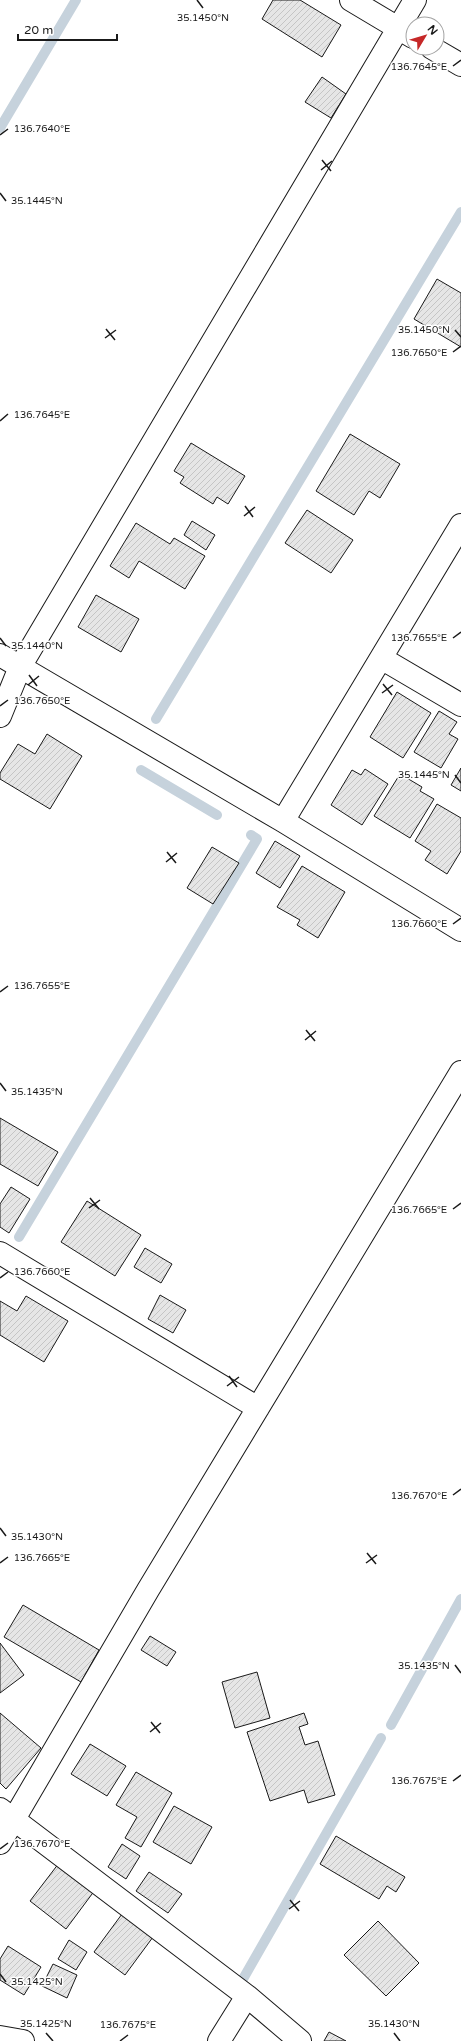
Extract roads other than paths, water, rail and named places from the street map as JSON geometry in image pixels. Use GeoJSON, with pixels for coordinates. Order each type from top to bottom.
{"type":"FeatureCollection","features":[{"type":"Feature","properties":{"kind":"street"},"geometry":{"type":"LineString","coordinates":[[351,0],[405,32]]}},
{"type":"Feature","properties":{"kind":"street"},"geometry":{"type":"LineString","coordinates":[[411,16],[415,0]]}},
{"type":"Feature","properties":{"kind":"street"},"geometry":{"type":"LineString","coordinates":[[0,716],[20,667],[405,35]]}},
{"type":"Feature","properties":{"kind":"street"},"geometry":{"type":"LineString","coordinates":[[445,56],[461,65]]}},
{"type":"Feature","properties":{"kind":"street"},"geometry":{"type":"LineString","coordinates":[[283,821],[461,525]]}},
{"type":"Feature","properties":{"kind":"street"},"geometry":{"type":"LineString","coordinates":[[0,655],[283,821],[461,930]]}},
{"type":"Feature","properties":{"kind":"street"},"geometry":{"type":"LineString","coordinates":[[381,658],[461,705]]}},
{"type":"Feature","properties":{"kind":"street"},"geometry":{"type":"LineString","coordinates":[[0,1843],[7,1814],[144,1597],[461,1072]]}},
{"type":"Feature","properties":{"kind":"street"},"geometry":{"type":"LineString","coordinates":[[0,1252],[258,1408]]}},
{"type":"Feature","properties":{"kind":"street"},"geometry":{"type":"LineString","coordinates":[[7,1814],[247,1996],[300,2041]]}},
{"type":"Feature","properties":{"kind":"street"},"geometry":{"type":"LineString","coordinates":[[219,2041],[247,1996]]}},
{"type":"Feature","properties":{"kind":"street"},"geometry":{"type":"LineString","coordinates":[[0,2037],[23,2041]]}},
{"type":"Feature","properties":{"kind":"waterway"},"geometry":{"type":"LineString","coordinates":[[0,128],[76,0]]}},
{"type":"Feature","properties":{"kind":"waterway"},"geometry":{"type":"LineString","coordinates":[[156,719],[461,212]]}},
{"type":"Feature","properties":{"kind":"waterway"},"geometry":{"type":"LineString","coordinates":[[141,770],[217,815]]}},
{"type":"Feature","properties":{"kind":"waterway"},"geometry":{"type":"LineString","coordinates":[[19,1237],[257,839],[251,835]]}},
{"type":"Feature","properties":{"kind":"waterway"},"geometry":{"type":"LineString","coordinates":[[391,1725],[461,1599]]}},
{"type":"Feature","properties":{"kind":"waterway"},"geometry":{"type":"LineString","coordinates":[[243,1979],[381,1738]]}}]}
